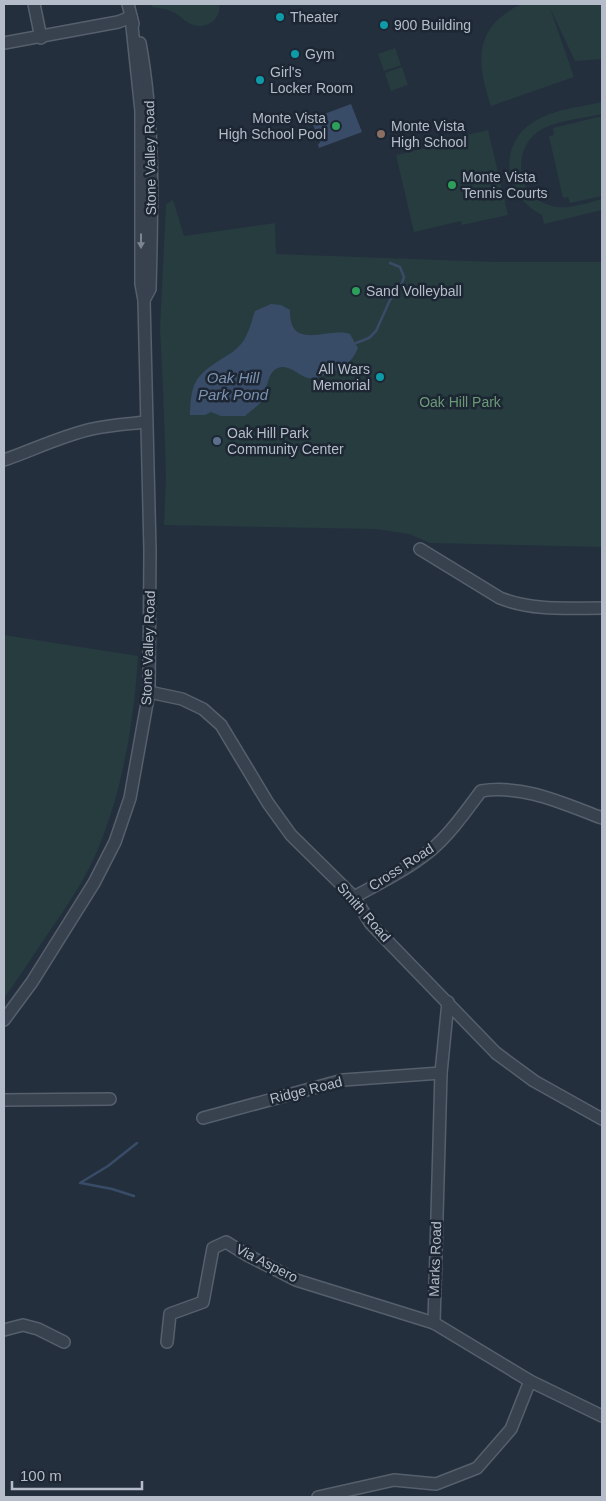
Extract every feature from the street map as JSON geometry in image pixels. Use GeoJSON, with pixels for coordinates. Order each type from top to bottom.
{"type":"FeatureCollection","features":[{"type":"Feature","properties":{"kind":"street"},"geometry":{"type":"LineString","coordinates":[[34,4],[41,38]]}},
{"type":"Feature","properties":{"kind":"street","name":"Stone Valley Road"},"geometry":{"type":"LineString","coordinates":[[4,1020],[32,982],[94,883],[115,842],[130,798],[148,692],[150,551],[144,300],[141,284],[141,111],[128,4]]}},
{"type":"Feature","properties":{"kind":"street"},"geometry":{"type":"LineString","coordinates":[[4,43],[41,38],[118,22],[131,17]]}},
{"type":"Feature","properties":{"kind":"street"},"geometry":{"type":"LineString","coordinates":[[4,460],[91,429],[146,422]]}},
{"type":"Feature","properties":{"kind":"street"},"geometry":{"type":"LineString","coordinates":[[420,549],[500,598],[518,605],[530,607],[602,608]]}},
{"type":"Feature","properties":{"kind":"street","name":"Smith Road"},"geometry":{"type":"LineString","coordinates":[[148,692],[182,699],[203,709],[221,725],[268,804],[291,835],[354,897],[372,924],[496,1053],[534,1081],[602,1119]]}},
{"type":"Feature","properties":{"kind":"street","name":"Cross Road"},"geometry":{"type":"LineString","coordinates":[[354,897],[394,875],[431,850],[482,791],[496,789],[527,791],[602,818]]}},
{"type":"Feature","properties":{"kind":"street","name":"Marks Road"},"geometry":{"type":"LineString","coordinates":[[434,1323],[441,1073],[448,1002]]}},
{"type":"Feature","properties":{"kind":"street","name":"Ridge Road"},"geometry":{"type":"LineString","coordinates":[[203,1118],[342,1080],[441,1073]]}},
{"type":"Feature","properties":{"kind":"street"},"geometry":{"type":"LineString","coordinates":[[4,1100],[110,1099]]}},
{"type":"Feature","properties":{"kind":"street","name":"Via Aspero"},"geometry":{"type":"LineString","coordinates":[[167,1342],[170,1314],[203,1302],[213,1248],[226,1242],[296,1280],[434,1323]]}},
{"type":"Feature","properties":{"kind":"street"},"geometry":{"type":"LineString","coordinates":[[434,1323],[530,1381],[602,1416]]}},
{"type":"Feature","properties":{"kind":"street"},"geometry":{"type":"LineString","coordinates":[[4,1330],[23,1325],[38,1329],[64,1342]]}},
{"type":"Feature","properties":{"kind":"street"},"geometry":{"type":"LineString","coordinates":[[318,1497],[394,1480],[436,1484],[477,1468],[511,1429],[530,1381]]}},
{"type":"Feature","properties":{"kind":"green space"},"geometry":{"type":"Polygon","coordinates":[[[151,4],[219,4],[219,9],[212,22],[207,25],[197,26],[189,23],[177,14],[152,7],[151,4]]]}},
{"type":"Feature","properties":{"kind":"green space"},"geometry":{"type":"Polygon","coordinates":[[[525,4],[602,4],[602,59],[575,61],[550,8],[574,77],[491,106],[482,69],[483,45],[494,23],[512,9],[525,4]]]}},
{"type":"Feature","properties":{"kind":"green space"},"geometry":{"type":"Polygon","coordinates":[[[395,48],[401,65],[384,71],[378,54],[395,48]]]}},
{"type":"Feature","properties":{"kind":"green space"},"geometry":{"type":"Polygon","coordinates":[[[402,67],[408,85],[391,91],[385,73],[402,67]]]}},
{"type":"Feature","properties":{"kind":"green space"},"geometry":{"type":"Polygon","coordinates":[[[602,102],[602,114],[561,122],[545,128],[530,139],[524,149],[521,160],[524,182],[538,200],[549,205],[562,207],[576,206],[602,199],[602,210],[544,224],[542,215],[519,196],[513,183],[510,170],[510,156],[514,143],[523,131],[542,117],[559,111],[602,102]]]}},
{"type":"Feature","properties":{"kind":"green space"},"geometry":{"type":"Polygon","coordinates":[[[602,116],[602,196],[570,203],[568,197],[563,198],[549,136],[554,135],[553,128],[602,116]]]}},
{"type":"Feature","properties":{"kind":"green space","name":"Monte Vista Tennis Courts"},"geometry":{"type":"Polygon","coordinates":[[[488,130],[508,215],[462,225],[461,221],[414,232],[396,155],[443,144],[442,141],[488,130]]]}},
{"type":"Feature","properties":{"kind":"green space","name":"Oak Hill Park"},"geometry":{"type":"Polygon","coordinates":[[[173,200],[184,236],[275,223],[276,254],[495,262],[602,262],[602,547],[430,543],[409,534],[375,529],[164,525],[166,475],[160,329],[166,204],[173,200]]]}},
{"type":"Feature","properties":{"kind":"green space"},"geometry":{"type":"Polygon","coordinates":[[[4,635],[138,656],[130,733],[119,784],[104,834],[79,887],[4,998],[4,635]]]}},
{"type":"Feature","properties":{"kind":"water","name":"Monte Vista High School Pool"},"geometry":{"type":"Polygon","coordinates":[[[351,104],[362,132],[319,148],[318,144],[320,143],[311,119],[351,104]]]}},
{"type":"Feature","properties":{"kind":"water","name":"Oak Hill Park Pond"},"geometry":{"type":"Polygon","coordinates":[[[271,304],[281,305],[290,310],[291,323],[296,331],[303,334],[341,332],[350,334],[358,348],[354,356],[347,364],[337,370],[312,378],[304,377],[285,367],[276,369],[267,383],[261,402],[245,416],[221,416],[211,412],[205,415],[190,415],[193,387],[196,381],[206,370],[233,352],[241,344],[248,332],[255,311],[271,304]]]}},
{"type":"Feature","properties":{"kind":"waterway"},"geometry":{"type":"LineString","coordinates":[[356,343],[369,338],[376,331],[390,300],[402,283],[404,277],[400,267],[390,263]]}},
{"type":"Feature","properties":{"kind":"waterway"},"geometry":{"type":"LineString","coordinates":[[80,1183],[108,1166],[137,1143]]}},
{"type":"Feature","properties":{"kind":"waterway"},"geometry":{"type":"LineString","coordinates":[[81,1183],[112,1189],[134,1196]]}},
{"type":"Feature","properties":{"kind":"place","name":"Theater"},"geometry":{"type":"Point","coordinates":[280,17]}},
{"type":"Feature","properties":{"kind":"place","name":"900 Building"},"geometry":{"type":"Point","coordinates":[384,25]}},
{"type":"Feature","properties":{"kind":"place","name":"Gym"},"geometry":{"type":"Point","coordinates":[295,54]}},
{"type":"Feature","properties":{"kind":"place","name":"Girl's Locker Room"},"geometry":{"type":"Point","coordinates":[260,80]}},
{"type":"Feature","properties":{"kind":"place","name":"Monte Vista High School Pool"},"geometry":{"type":"Point","coordinates":[336,126]}},
{"type":"Feature","properties":{"kind":"place","name":"Monte Vista High School"},"geometry":{"type":"Point","coordinates":[381,134]}},
{"type":"Feature","properties":{"kind":"place","name":"Monte Vista Tennis Courts"},"geometry":{"type":"Point","coordinates":[452,185]}},
{"type":"Feature","properties":{"kind":"place","name":"Sand Volleyball"},"geometry":{"type":"Point","coordinates":[356,291]}},
{"type":"Feature","properties":{"kind":"place","name":"All Wars Memorial"},"geometry":{"type":"Point","coordinates":[380,377]}},
{"type":"Feature","properties":{"kind":"place","name":"Oak Hill Park Community Center"},"geometry":{"type":"Point","coordinates":[217,441]}}]}
